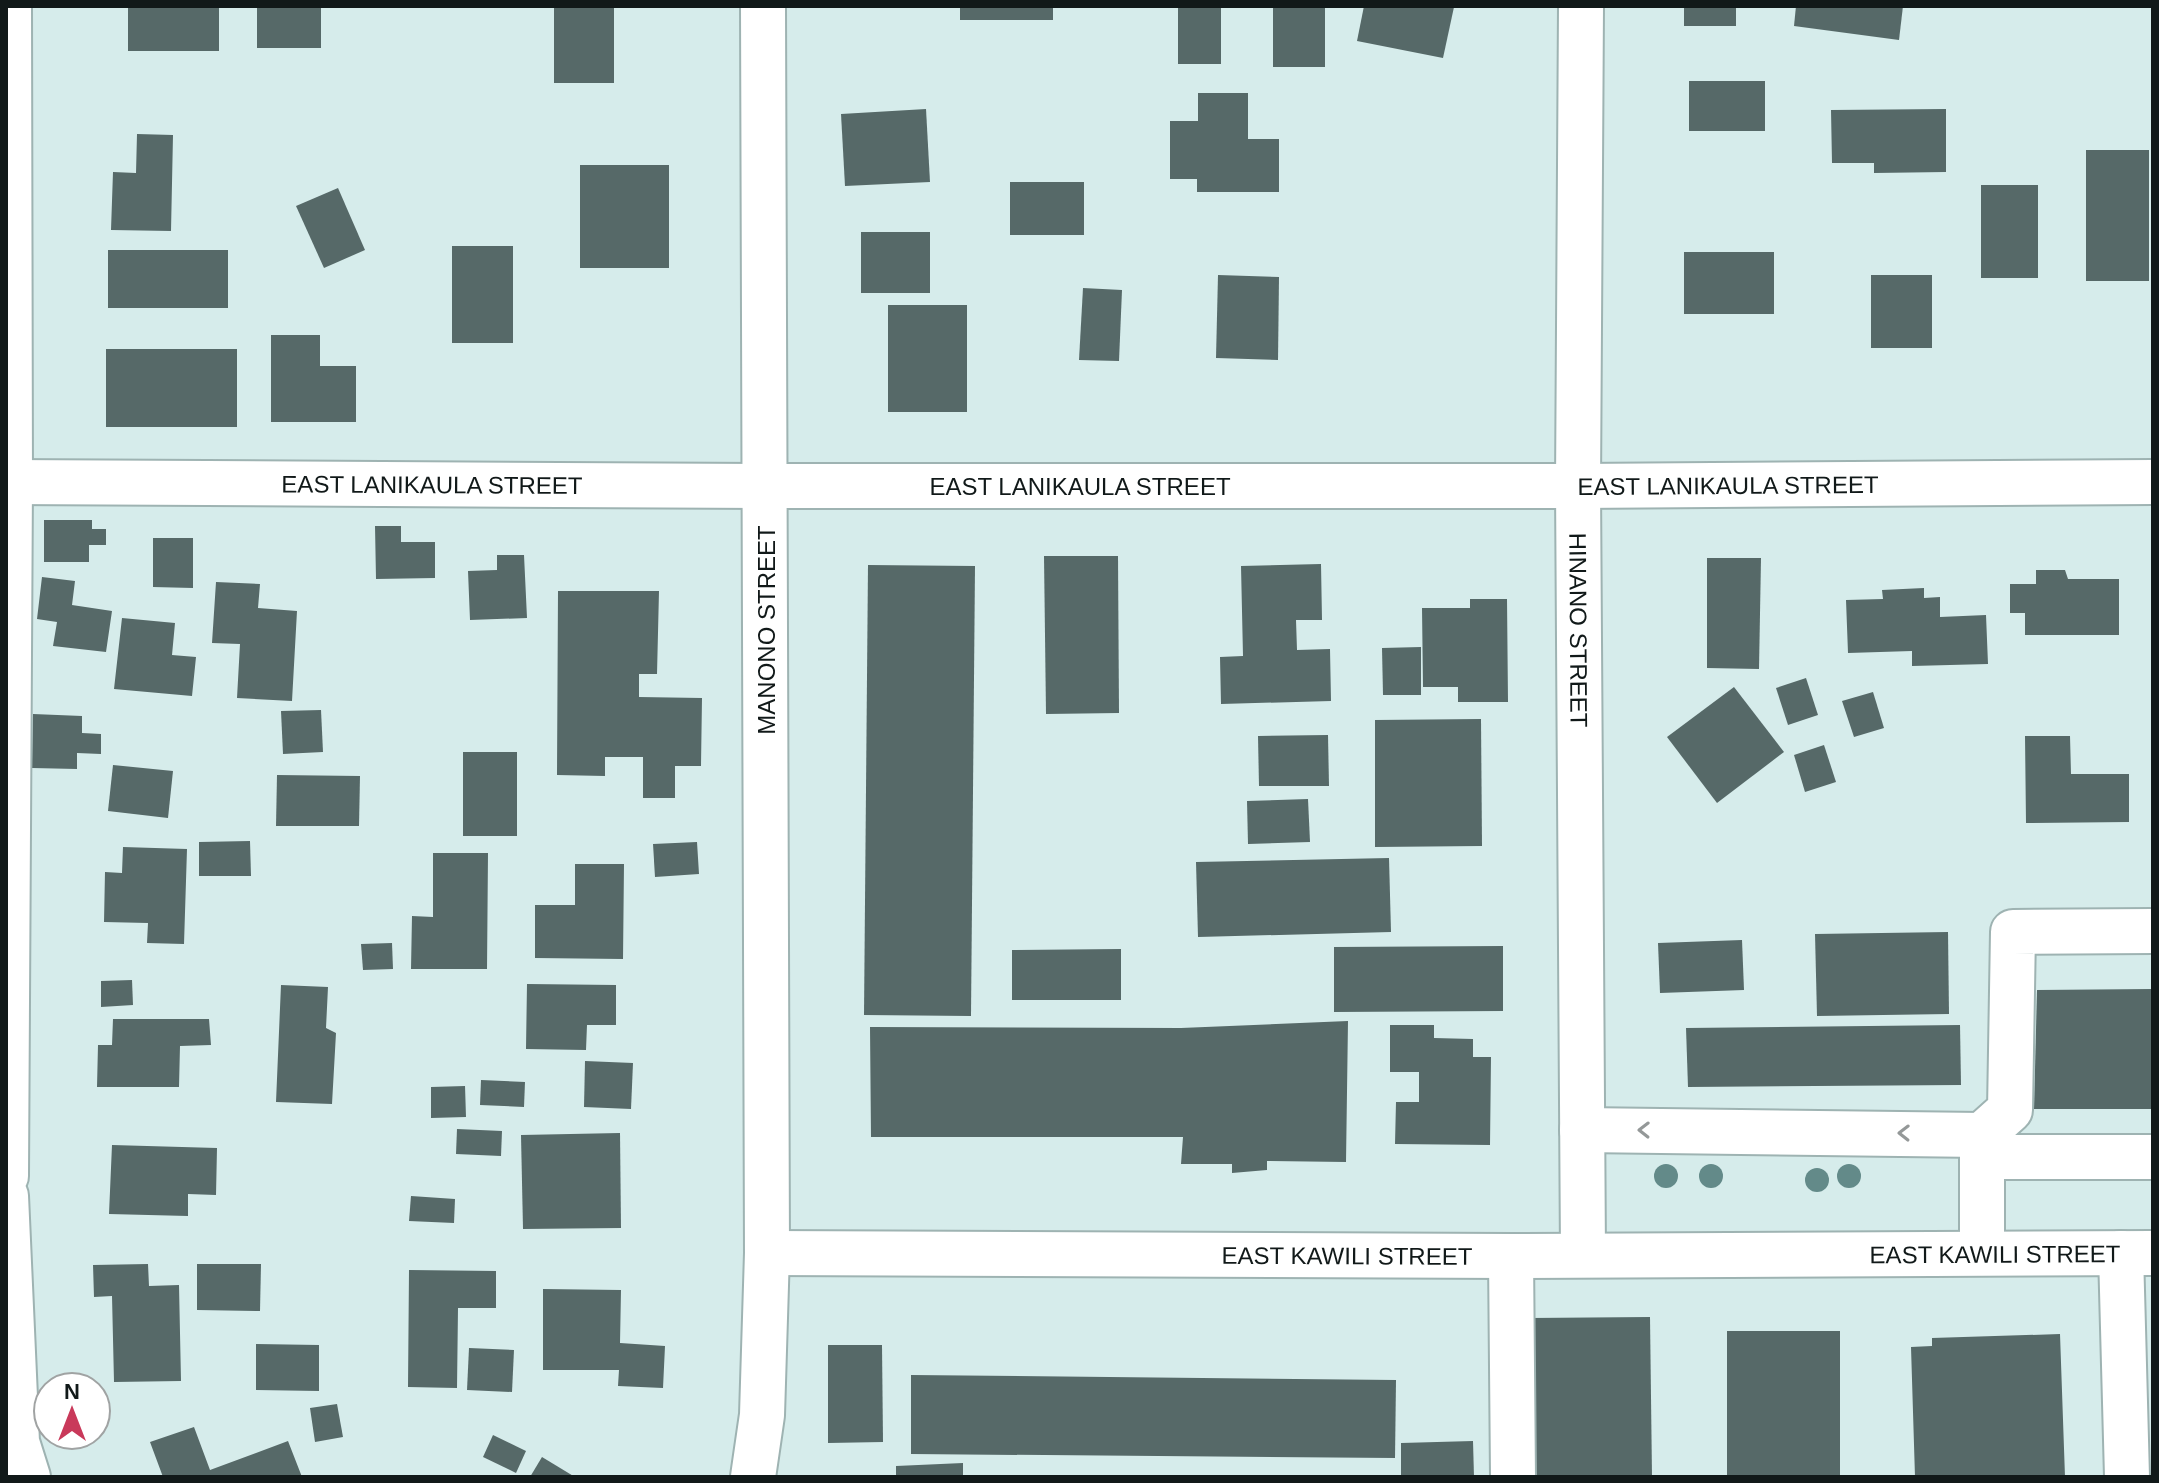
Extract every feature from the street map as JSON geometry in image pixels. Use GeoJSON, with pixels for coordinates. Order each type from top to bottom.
{"type":"FeatureCollection","features":[{"type":"Feature","properties":{"kind":"street"},"geometry":{"type":"LineString","coordinates":[[6,1176],[9,6]]}},
{"type":"Feature","properties":{"kind":"street","name":"MANONO STREET"},"geometry":{"type":"LineString","coordinates":[[763,6],[767,1253]]}},
{"type":"Feature","properties":{"kind":"street","name":"HINANO STREET"},"geometry":{"type":"LineString","coordinates":[[1581,6],[1578,486],[1583,1255]]}},
{"type":"Feature","properties":{"kind":"street","name":"EAST LANIKAULA STREET"},"geometry":{"type":"LineString","coordinates":[[8,482],[766,486],[2153,482]]}},
{"type":"Feature","properties":{"kind":"street"},"geometry":{"type":"LineString","coordinates":[[1982,1253],[1982,1146],[2010,1110],[2013,932],[2153,931]]}},
{"type":"Feature","properties":{"kind":"street"},"geometry":{"type":"LineString","coordinates":[[1582,1130],[1982,1146],[2153,1157]]}},
{"type":"Feature","properties":{"kind":"street"},"geometry":{"type":"LineString","coordinates":[[6,1196],[17,1442],[28,1477]]}},
{"type":"Feature","properties":{"kind":"street"},"geometry":{"type":"LineString","coordinates":[[753,1477],[762,1415],[767,1253]]}},
{"type":"Feature","properties":{"kind":"street","name":"EAST KAWILI STREET"},"geometry":{"type":"LineString","coordinates":[[767,1253],[1511,1256],[2137,1253]]}},
{"type":"Feature","properties":{"kind":"street"},"geometry":{"type":"LineString","coordinates":[[2127,1477],[2137,1253]]}},
{"type":"Feature","properties":{"kind":"street"},"geometry":{"type":"LineString","coordinates":[[1511,1256],[1513,1477]]}},
{"type":"Feature","properties":{"kind":"building"},"geometry":{"type":"Polygon","coordinates":[[[128,6],[219,6],[219,51],[128,51],[128,6]]]}},
{"type":"Feature","properties":{"kind":"building"},"geometry":{"type":"Polygon","coordinates":[[[257,6],[321,6],[321,48],[257,48],[257,6]]]}},
{"type":"Feature","properties":{"kind":"building"},"geometry":{"type":"Polygon","coordinates":[[[554,6],[614,6],[614,83],[554,83],[554,6]]]}},
{"type":"Feature","properties":{"kind":"building"},"geometry":{"type":"Polygon","coordinates":[[[960,6],[1053,6],[1053,20],[960,20],[960,6]]]}},
{"type":"Feature","properties":{"kind":"building"},"geometry":{"type":"Polygon","coordinates":[[[1178,6],[1221,6],[1221,64],[1178,64],[1178,6]]]}},
{"type":"Feature","properties":{"kind":"building"},"geometry":{"type":"Polygon","coordinates":[[[1273,6],[1325,6],[1325,67],[1273,67],[1273,6]]]}},
{"type":"Feature","properties":{"kind":"building"},"geometry":{"type":"Polygon","coordinates":[[[1364,6],[1454,7],[1443,58],[1357,41],[1364,6]]]}},
{"type":"Feature","properties":{"kind":"building"},"geometry":{"type":"Polygon","coordinates":[[[1684,6],[1736,6],[1736,26],[1684,26],[1684,6]]]}},
{"type":"Feature","properties":{"kind":"building"},"geometry":{"type":"Polygon","coordinates":[[[1796,6],[1903,6],[1899,40],[1794,26],[1796,6]]]}},
{"type":"Feature","properties":{"kind":"building"},"geometry":{"type":"Polygon","coordinates":[[[1689,81],[1765,81],[1765,131],[1689,131],[1689,81]]]}},
{"type":"Feature","properties":{"kind":"building"},"geometry":{"type":"Polygon","coordinates":[[[1198,93],[1248,93],[1248,139],[1279,139],[1279,192],[1197,192],[1197,179],[1170,179],[1170,121],[1198,121],[1198,93]]]}},
{"type":"Feature","properties":{"kind":"building"},"geometry":{"type":"Polygon","coordinates":[[[926,109],[930,182],[845,186],[841,114],[926,109]]]}},
{"type":"Feature","properties":{"kind":"building"},"geometry":{"type":"Polygon","coordinates":[[[1946,109],[1946,172],[1874,173],[1874,163],[1832,163],[1831,110],[1946,109]]]}},
{"type":"Feature","properties":{"kind":"building"},"geometry":{"type":"Polygon","coordinates":[[[137,134],[173,135],[171,231],[111,230],[113,172],[136,173],[137,134]]]}},
{"type":"Feature","properties":{"kind":"building"},"geometry":{"type":"Polygon","coordinates":[[[2086,150],[2149,150],[2149,281],[2086,281],[2086,150]]]}},
{"type":"Feature","properties":{"kind":"building"},"geometry":{"type":"Polygon","coordinates":[[[580,165],[669,165],[669,268],[580,268],[580,165]]]}},
{"type":"Feature","properties":{"kind":"building"},"geometry":{"type":"Polygon","coordinates":[[[1010,182],[1084,182],[1084,235],[1010,235],[1010,182]]]}},
{"type":"Feature","properties":{"kind":"building"},"geometry":{"type":"Polygon","coordinates":[[[1981,185],[2038,185],[2038,278],[1981,278],[1981,185]]]}},
{"type":"Feature","properties":{"kind":"building"},"geometry":{"type":"Polygon","coordinates":[[[338,188],[365,250],[324,268],[296,206],[338,188]]]}},
{"type":"Feature","properties":{"kind":"building"},"geometry":{"type":"Polygon","coordinates":[[[861,232],[930,232],[930,293],[861,293],[861,232]]]}},
{"type":"Feature","properties":{"kind":"building"},"geometry":{"type":"Polygon","coordinates":[[[452,246],[513,246],[513,343],[452,343],[452,246]]]}},
{"type":"Feature","properties":{"kind":"building"},"geometry":{"type":"Polygon","coordinates":[[[108,250],[228,250],[228,308],[108,308],[108,250]]]}},
{"type":"Feature","properties":{"kind":"building"},"geometry":{"type":"Polygon","coordinates":[[[1684,252],[1774,252],[1774,314],[1684,314],[1684,252]]]}},
{"type":"Feature","properties":{"kind":"building"},"geometry":{"type":"Polygon","coordinates":[[[1218,275],[1279,277],[1278,360],[1216,358],[1218,275]]]}},
{"type":"Feature","properties":{"kind":"building"},"geometry":{"type":"Polygon","coordinates":[[[1871,275],[1932,275],[1932,348],[1871,348],[1871,275]]]}},
{"type":"Feature","properties":{"kind":"building"},"geometry":{"type":"Polygon","coordinates":[[[1083,288],[1122,290],[1119,361],[1079,360],[1083,288]]]}},
{"type":"Feature","properties":{"kind":"building"},"geometry":{"type":"Polygon","coordinates":[[[888,305],[967,305],[967,412],[888,412],[888,305]]]}},
{"type":"Feature","properties":{"kind":"building"},"geometry":{"type":"Polygon","coordinates":[[[271,335],[320,335],[320,366],[356,366],[356,422],[271,422],[271,335]]]}},
{"type":"Feature","properties":{"kind":"building"},"geometry":{"type":"Polygon","coordinates":[[[106,349],[237,349],[237,427],[106,427],[106,349]]]}},
{"type":"Feature","properties":{"kind":"building"},"geometry":{"type":"Polygon","coordinates":[[[44,520],[92,520],[92,529],[106,529],[106,545],[89,545],[89,562],[44,562],[44,520]]]}},
{"type":"Feature","properties":{"kind":"building"},"geometry":{"type":"Polygon","coordinates":[[[375,526],[401,526],[401,542],[435,542],[435,578],[376,579],[375,526]]]}},
{"type":"Feature","properties":{"kind":"building"},"geometry":{"type":"Polygon","coordinates":[[[153,538],[193,538],[193,588],[153,587],[153,538]]]}},
{"type":"Feature","properties":{"kind":"building"},"geometry":{"type":"Polygon","coordinates":[[[497,555],[524,555],[527,618],[470,620],[468,571],[497,570],[497,555]]]}},
{"type":"Feature","properties":{"kind":"building"},"geometry":{"type":"Polygon","coordinates":[[[1044,556],[1118,556],[1119,713],[1046,714],[1044,556]]]}},
{"type":"Feature","properties":{"kind":"building"},"geometry":{"type":"Polygon","coordinates":[[[1707,558],[1761,558],[1759,669],[1707,668],[1707,558]]]}},
{"type":"Feature","properties":{"kind":"building"},"geometry":{"type":"Polygon","coordinates":[[[1321,564],[1322,620],[1296,620],[1297,650],[1330,649],[1331,701],[1221,704],[1220,657],[1243,656],[1241,566],[1321,564]]]}},
{"type":"Feature","properties":{"kind":"building"},"geometry":{"type":"Polygon","coordinates":[[[868,565],[975,566],[971,1016],[864,1015],[868,565]]]}},
{"type":"Feature","properties":{"kind":"building"},"geometry":{"type":"Polygon","coordinates":[[[2036,570],[2065,570],[2068,579],[2119,579],[2119,635],[2025,635],[2025,613],[2010,613],[2010,584],[2036,584],[2036,570]]]}},
{"type":"Feature","properties":{"kind":"building"},"geometry":{"type":"Polygon","coordinates":[[[42,577],[75,581],[72,605],[112,611],[106,652],[53,646],[57,622],[37,619],[42,577]]]}},
{"type":"Feature","properties":{"kind":"building"},"geometry":{"type":"Polygon","coordinates":[[[216,582],[260,584],[258,608],[297,611],[292,701],[237,698],[240,644],[212,643],[216,582]]]}},
{"type":"Feature","properties":{"kind":"building"},"geometry":{"type":"Polygon","coordinates":[[[1924,588],[1924,598],[1940,597],[1940,617],[1986,615],[1988,664],[1912,666],[1912,651],[1848,653],[1846,600],[1883,599],[1882,590],[1924,588]]]}},
{"type":"Feature","properties":{"kind":"building"},"geometry":{"type":"Polygon","coordinates":[[[558,591],[659,591],[657,674],[639,674],[639,697],[702,698],[701,766],[675,766],[675,798],[643,798],[643,757],[605,757],[605,776],[557,775],[558,591]]]}},
{"type":"Feature","properties":{"kind":"building"},"geometry":{"type":"Polygon","coordinates":[[[1470,599],[1507,599],[1508,702],[1458,702],[1458,687],[1423,687],[1422,608],[1470,608],[1470,599]]]}},
{"type":"Feature","properties":{"kind":"building"},"geometry":{"type":"Polygon","coordinates":[[[122,618],[175,623],[172,655],[196,657],[192,696],[114,689],[122,618]]]}},
{"type":"Feature","properties":{"kind":"building"},"geometry":{"type":"Polygon","coordinates":[[[1421,647],[1421,695],[1383,695],[1382,648],[1421,647]]]}},
{"type":"Feature","properties":{"kind":"building"},"geometry":{"type":"Polygon","coordinates":[[[1806,678],[1818,715],[1788,725],[1776,688],[1806,678]]]}},
{"type":"Feature","properties":{"kind":"building"},"geometry":{"type":"Polygon","coordinates":[[[1734,687],[1784,752],[1717,803],[1667,737],[1734,687]]]}},
{"type":"Feature","properties":{"kind":"building"},"geometry":{"type":"Polygon","coordinates":[[[1873,692],[1884,728],[1854,737],[1842,701],[1873,692]]]}},
{"type":"Feature","properties":{"kind":"building"},"geometry":{"type":"Polygon","coordinates":[[[321,710],[323,752],[283,754],[281,711],[321,710]]]}},
{"type":"Feature","properties":{"kind":"building"},"geometry":{"type":"Polygon","coordinates":[[[33,714],[82,716],[82,733],[101,734],[101,754],[77,753],[77,769],[32,768],[33,714]]]}},
{"type":"Feature","properties":{"kind":"building"},"geometry":{"type":"Polygon","coordinates":[[[1481,719],[1482,846],[1375,847],[1375,720],[1481,719]]]}},
{"type":"Feature","properties":{"kind":"building"},"geometry":{"type":"Polygon","coordinates":[[[1328,735],[1329,786],[1259,786],[1258,736],[1328,735]]]}},
{"type":"Feature","properties":{"kind":"building"},"geometry":{"type":"Polygon","coordinates":[[[2025,736],[2070,736],[2071,774],[2129,774],[2129,822],[2026,823],[2025,736]]]}},
{"type":"Feature","properties":{"kind":"building"},"geometry":{"type":"Polygon","coordinates":[[[1824,745],[1836,782],[1805,792],[1794,755],[1824,745]]]}},
{"type":"Feature","properties":{"kind":"building"},"geometry":{"type":"Polygon","coordinates":[[[463,752],[517,752],[517,836],[463,836],[463,752]]]}},
{"type":"Feature","properties":{"kind":"building"},"geometry":{"type":"Polygon","coordinates":[[[113,765],[173,771],[168,818],[108,811],[113,765]]]}},
{"type":"Feature","properties":{"kind":"building"},"geometry":{"type":"Polygon","coordinates":[[[277,775],[360,776],[359,826],[276,826],[277,775]]]}},
{"type":"Feature","properties":{"kind":"building"},"geometry":{"type":"Polygon","coordinates":[[[1308,799],[1310,842],[1248,844],[1247,801],[1308,799]]]}},
{"type":"Feature","properties":{"kind":"building"},"geometry":{"type":"Polygon","coordinates":[[[250,841],[251,876],[199,876],[199,842],[250,841]]]}},
{"type":"Feature","properties":{"kind":"building"},"geometry":{"type":"Polygon","coordinates":[[[697,842],[699,874],[655,877],[653,844],[697,842]]]}},
{"type":"Feature","properties":{"kind":"building"},"geometry":{"type":"Polygon","coordinates":[[[123,847],[187,849],[184,944],[147,943],[148,923],[104,922],[105,872],[122,873],[123,847]]]}},
{"type":"Feature","properties":{"kind":"building"},"geometry":{"type":"Polygon","coordinates":[[[433,853],[488,853],[487,969],[411,969],[412,916],[433,917],[433,853]]]}},
{"type":"Feature","properties":{"kind":"building"},"geometry":{"type":"Polygon","coordinates":[[[1389,858],[1391,932],[1198,937],[1196,862],[1389,858]]]}},
{"type":"Feature","properties":{"kind":"building"},"geometry":{"type":"Polygon","coordinates":[[[575,864],[624,864],[623,959],[535,958],[535,905],[575,905],[575,864]]]}},
{"type":"Feature","properties":{"kind":"building"},"geometry":{"type":"Polygon","coordinates":[[[1948,932],[1949,1014],[1817,1016],[1815,934],[1948,932]]]}},
{"type":"Feature","properties":{"kind":"building"},"geometry":{"type":"Polygon","coordinates":[[[1742,940],[1744,990],[1660,993],[1658,943],[1742,940]]]}},
{"type":"Feature","properties":{"kind":"building"},"geometry":{"type":"Polygon","coordinates":[[[392,943],[393,969],[363,970],[361,944],[392,943]]]}},
{"type":"Feature","properties":{"kind":"building"},"geometry":{"type":"Polygon","coordinates":[[[1503,946],[1503,1011],[1334,1012],[1334,947],[1503,946]]]}},
{"type":"Feature","properties":{"kind":"building"},"geometry":{"type":"Polygon","coordinates":[[[1121,949],[1121,1000],[1012,1000],[1012,950],[1121,949]]]}},
{"type":"Feature","properties":{"kind":"building"},"geometry":{"type":"Polygon","coordinates":[[[132,980],[133,1005],[101,1007],[101,981],[132,980]]]}},
{"type":"Feature","properties":{"kind":"building"},"geometry":{"type":"Polygon","coordinates":[[[527,984],[616,985],[616,1025],[587,1025],[586,1050],[526,1049],[527,984]]]}},
{"type":"Feature","properties":{"kind":"building"},"geometry":{"type":"Polygon","coordinates":[[[281,985],[328,987],[326,1028],[336,1033],[332,1104],[276,1102],[281,985]]]}},
{"type":"Feature","properties":{"kind":"building"},"geometry":{"type":"Polygon","coordinates":[[[2153,989],[2153,1109],[2034,1109],[2037,990],[2153,989]]]}},
{"type":"Feature","properties":{"kind":"building"},"geometry":{"type":"Polygon","coordinates":[[[113,1019],[209,1019],[211,1045],[180,1046],[179,1087],[97,1087],[98,1045],[112,1045],[113,1019]]]}},
{"type":"Feature","properties":{"kind":"building"},"geometry":{"type":"Polygon","coordinates":[[[1348,1021],[1346,1162],[1267,1161],[1267,1170],[1232,1173],[1232,1164],[1181,1164],[1183,1137],[871,1137],[870,1027],[1181,1028],[1348,1021]]]}},
{"type":"Feature","properties":{"kind":"building"},"geometry":{"type":"Polygon","coordinates":[[[1390,1025],[1434,1025],[1434,1038],[1473,1039],[1473,1057],[1491,1057],[1490,1145],[1395,1144],[1396,1102],[1419,1102],[1419,1072],[1390,1072],[1390,1025]]]}},
{"type":"Feature","properties":{"kind":"building"},"geometry":{"type":"Polygon","coordinates":[[[1960,1025],[1961,1085],[1688,1087],[1686,1028],[1960,1025]]]}},
{"type":"Feature","properties":{"kind":"building"},"geometry":{"type":"Polygon","coordinates":[[[585,1061],[633,1063],[631,1109],[584,1107],[585,1061]]]}},
{"type":"Feature","properties":{"kind":"building"},"geometry":{"type":"Polygon","coordinates":[[[481,1080],[525,1082],[524,1107],[480,1105],[481,1080]]]}},
{"type":"Feature","properties":{"kind":"building"},"geometry":{"type":"Polygon","coordinates":[[[465,1086],[466,1117],[431,1118],[431,1087],[465,1086]]]}},
{"type":"Feature","properties":{"kind":"building"},"geometry":{"type":"Polygon","coordinates":[[[457,1129],[502,1131],[501,1156],[456,1154],[457,1129]]]}},
{"type":"Feature","properties":{"kind":"building"},"geometry":{"type":"Polygon","coordinates":[[[620,1133],[621,1228],[523,1229],[521,1135],[620,1133]]]}},
{"type":"Feature","properties":{"kind":"building"},"geometry":{"type":"Polygon","coordinates":[[[112,1145],[217,1148],[216,1195],[188,1194],[188,1216],[109,1214],[112,1145]]]}},
{"type":"Feature","properties":{"kind":"building"},"geometry":{"type":"Polygon","coordinates":[[[411,1196],[455,1199],[454,1223],[409,1221],[411,1196]]]}},
{"type":"Feature","properties":{"kind":"building"},"geometry":{"type":"Polygon","coordinates":[[[148,1264],[149,1286],[179,1285],[181,1381],[114,1382],[112,1296],[94,1297],[93,1265],[148,1264]]]}},
{"type":"Feature","properties":{"kind":"building"},"geometry":{"type":"Polygon","coordinates":[[[197,1264],[261,1264],[260,1311],[197,1310],[197,1264]]]}},
{"type":"Feature","properties":{"kind":"building"},"geometry":{"type":"Polygon","coordinates":[[[409,1270],[496,1271],[496,1308],[458,1308],[457,1388],[408,1387],[409,1270]]]}},
{"type":"Feature","properties":{"kind":"building"},"geometry":{"type":"Polygon","coordinates":[[[543,1289],[621,1290],[620,1343],[665,1346],[663,1388],[618,1386],[619,1370],[543,1370],[543,1289]]]}},
{"type":"Feature","properties":{"kind":"building"},"geometry":{"type":"Polygon","coordinates":[[[1650,1317],[1652,1477],[1531,1477],[1530,1318],[1650,1317]]]}},
{"type":"Feature","properties":{"kind":"building"},"geometry":{"type":"Polygon","coordinates":[[[1727,1331],[1840,1331],[1840,1477],[1727,1477],[1727,1331]]]}},
{"type":"Feature","properties":{"kind":"building"},"geometry":{"type":"Polygon","coordinates":[[[2060,1334],[2065,1477],[1915,1477],[1911,1347],[1932,1346],[1932,1338],[2060,1334]]]}},
{"type":"Feature","properties":{"kind":"building"},"geometry":{"type":"Polygon","coordinates":[[[256,1344],[319,1345],[319,1391],[256,1390],[256,1344]]]}},
{"type":"Feature","properties":{"kind":"building"},"geometry":{"type":"Polygon","coordinates":[[[828,1345],[882,1345],[883,1442],[828,1443],[828,1345]]]}},
{"type":"Feature","properties":{"kind":"building"},"geometry":{"type":"Polygon","coordinates":[[[469,1348],[514,1350],[512,1392],[467,1390],[469,1348]]]}},
{"type":"Feature","properties":{"kind":"building"},"geometry":{"type":"Polygon","coordinates":[[[911,1375],[1396,1380],[1395,1458],[911,1454],[911,1375]]]}},
{"type":"Feature","properties":{"kind":"building"},"geometry":{"type":"Polygon","coordinates":[[[337,1404],[343,1437],[315,1442],[310,1408],[337,1404]]]}},
{"type":"Feature","properties":{"kind":"building"},"geometry":{"type":"Polygon","coordinates":[[[194,1427],[210,1470],[288,1441],[302,1477],[163,1477],[150,1442],[194,1427]]]}},
{"type":"Feature","properties":{"kind":"building"},"geometry":{"type":"Polygon","coordinates":[[[493,1435],[526,1451],[516,1473],[483,1457],[493,1435]]]}},
{"type":"Feature","properties":{"kind":"building"},"geometry":{"type":"Polygon","coordinates":[[[1473,1441],[1474,1477],[1401,1477],[1401,1443],[1473,1441]]]}},
{"type":"Feature","properties":{"kind":"building"},"geometry":{"type":"Polygon","coordinates":[[[542,1457],[575,1477],[530,1477],[542,1457]]]}},
{"type":"Feature","properties":{"kind":"building"},"geometry":{"type":"Polygon","coordinates":[[[963,1463],[963,1477],[896,1477],[896,1466],[963,1463]]]}}]}
